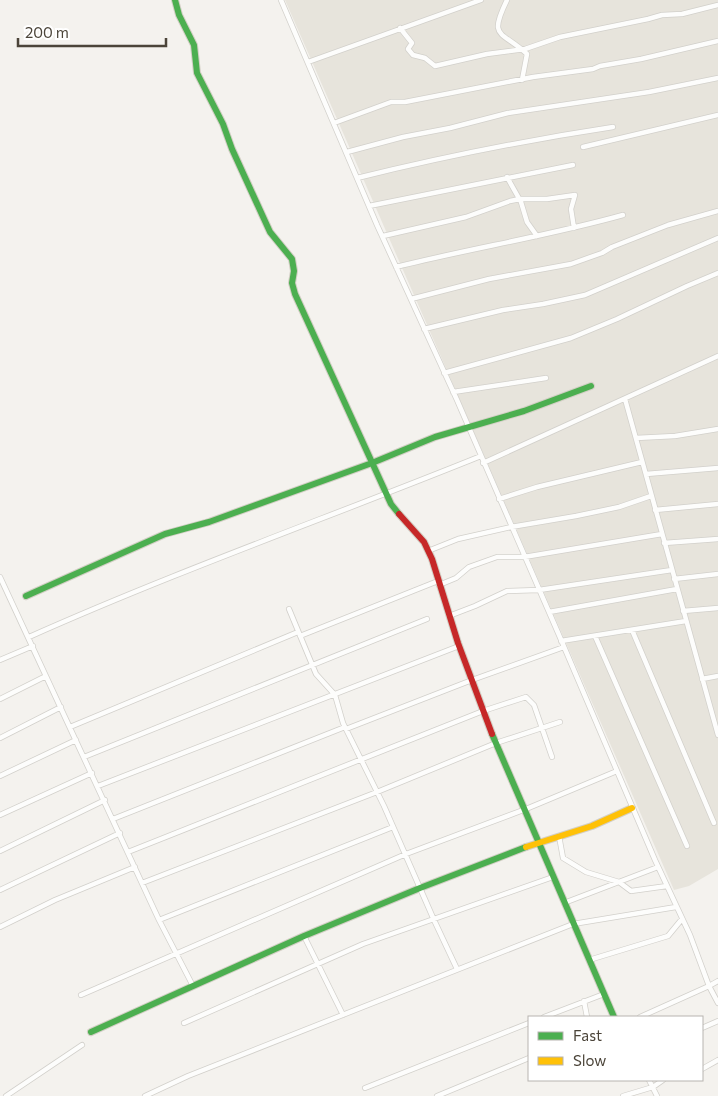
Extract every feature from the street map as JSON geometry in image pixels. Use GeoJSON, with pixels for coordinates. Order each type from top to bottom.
{"type":"FeatureCollection","features":[{"type":"Feature","properties":{"kind":"street"},"geometry":{"type":"LineString","coordinates":[[175,0],[179,15],[194,45],[196,73],[223,124],[232,149],[270,232],[285,248],[292,259],[294,294],[386,495],[391,504],[424,542],[428,551],[459,646],[483,711],[540,842],[572,924],[614,1016]]}},
{"type":"Feature","properties":{"kind":"street"},"geometry":{"type":"LineString","coordinates":[[281,0],[382,236],[453,392],[718,1003]]}},
{"type":"Feature","properties":{"kind":"street"},"geometry":{"type":"LineString","coordinates":[[308,62],[481,0]]}},
{"type":"Feature","properties":{"kind":"street"},"geometry":{"type":"LineString","coordinates":[[507,0],[498,17],[497,28],[502,36],[527,54],[522,80]]}},
{"type":"Feature","properties":{"kind":"street"},"geometry":{"type":"LineString","coordinates":[[400,28],[412,43],[408,49],[413,54],[425,58],[435,66],[486,54],[522,50],[560,37],[648,20],[662,15],[682,14],[718,5]]}},
{"type":"Feature","properties":{"kind":"street"},"geometry":{"type":"LineString","coordinates":[[334,123],[391,102],[406,102],[554,74],[593,69],[718,41]]}},
{"type":"Feature","properties":{"kind":"street"},"geometry":{"type":"LineString","coordinates":[[346,152],[403,136],[450,128],[508,113],[649,92],[718,78]]}},
{"type":"Feature","properties":{"kind":"street"},"geometry":{"type":"LineString","coordinates":[[583,147],[718,115]]}},
{"type":"Feature","properties":{"kind":"street"},"geometry":{"type":"LineString","coordinates":[[357,178],[428,160],[613,128]]}},
{"type":"Feature","properties":{"kind":"street"},"geometry":{"type":"LineString","coordinates":[[369,206],[574,164]]}},
{"type":"Feature","properties":{"kind":"street"},"geometry":{"type":"LineString","coordinates":[[507,178],[520,199],[528,222],[537,236]]}},
{"type":"Feature","properties":{"kind":"street"},"geometry":{"type":"LineString","coordinates":[[382,236],[466,217],[520,199],[548,200],[576,195],[571,209],[574,228]]}},
{"type":"Feature","properties":{"kind":"street"},"geometry":{"type":"LineString","coordinates":[[411,300],[489,279],[571,264],[668,225],[718,211]]}},
{"type":"Feature","properties":{"kind":"street"},"geometry":{"type":"LineString","coordinates":[[396,267],[464,250],[574,228],[623,215]]}},
{"type":"Feature","properties":{"kind":"street"},"geometry":{"type":"LineString","coordinates":[[424,329],[503,310],[585,295],[718,238]]}},
{"type":"Feature","properties":{"kind":"street"},"geometry":{"type":"LineString","coordinates":[[444,373],[571,338],[718,273]]}},
{"type":"Feature","properties":{"kind":"street"},"geometry":{"type":"LineString","coordinates":[[484,463],[718,356]]}},
{"type":"Feature","properties":{"kind":"street"},"geometry":{"type":"LineString","coordinates":[[453,392],[546,378]]}},
{"type":"Feature","properties":{"kind":"street"},"geometry":{"type":"LineString","coordinates":[[26,596],[165,534],[208,522],[372,463],[435,437],[524,411],[591,386]]}},
{"type":"Feature","properties":{"kind":"street"},"geometry":{"type":"LineString","coordinates":[[625,399],[718,735]]}},
{"type":"Feature","properties":{"kind":"street"},"geometry":{"type":"LineString","coordinates":[[636,438],[674,436],[718,429]]}},
{"type":"Feature","properties":{"kind":"street"},"geometry":{"type":"LineString","coordinates":[[29,637],[102,604],[386,495],[481,456]]}},
{"type":"Feature","properties":{"kind":"street"},"geometry":{"type":"LineString","coordinates":[[499,499],[537,487],[642,462]]}},
{"type":"Feature","properties":{"kind":"street"},"geometry":{"type":"LineString","coordinates":[[646,474],[718,468]]}},
{"type":"Feature","properties":{"kind":"street"},"geometry":{"type":"LineString","coordinates":[[428,551],[458,539],[619,507],[652,496]]}},
{"type":"Feature","properties":{"kind":"street"},"geometry":{"type":"LineString","coordinates":[[655,510],[718,504]]}},
{"type":"Feature","properties":{"kind":"street"},"geometry":{"type":"LineString","coordinates":[[70,726],[299,634],[456,578],[469,567],[497,557],[524,557],[662,534]]}},
{"type":"Feature","properties":{"kind":"street"},"geometry":{"type":"LineString","coordinates":[[664,543],[718,538]]}},
{"type":"Feature","properties":{"kind":"street"},"geometry":{"type":"LineString","coordinates":[[449,616],[476,606],[507,591],[539,590],[672,570]]}},
{"type":"Feature","properties":{"kind":"street"},"geometry":{"type":"LineString","coordinates":[[674,579],[718,574]]}},
{"type":"Feature","properties":{"kind":"street"},"geometry":{"type":"LineString","coordinates":[[0,577],[142,883],[193,986]]}},
{"type":"Feature","properties":{"kind":"street"},"geometry":{"type":"LineString","coordinates":[[549,612],[677,589]]}},
{"type":"Feature","properties":{"kind":"street"},"geometry":{"type":"LineString","coordinates":[[683,611],[718,608]]}},
{"type":"Feature","properties":{"kind":"street"},"geometry":{"type":"LineString","coordinates":[[289,609],[316,674],[335,695],[345,728],[406,854],[457,969]]}},
{"type":"Feature","properties":{"kind":"street"},"geometry":{"type":"LineString","coordinates":[[84,757],[427,619]]}},
{"type":"Feature","properties":{"kind":"street"},"geometry":{"type":"LineString","coordinates":[[561,641],[686,621]]}},
{"type":"Feature","properties":{"kind":"street"},"geometry":{"type":"LineString","coordinates":[[632,630],[714,823]]}},
{"type":"Feature","properties":{"kind":"street"},"geometry":{"type":"LineString","coordinates":[[595,636],[686,846]]}},
{"type":"Feature","properties":{"kind":"street"},"geometry":{"type":"LineString","coordinates":[[0,660],[33,646]]}},
{"type":"Feature","properties":{"kind":"street"},"geometry":{"type":"LineString","coordinates":[[98,786],[459,646]]}},
{"type":"Feature","properties":{"kind":"street"},"geometry":{"type":"LineString","coordinates":[[113,819],[345,728],[564,647]]}},
{"type":"Feature","properties":{"kind":"street"},"geometry":{"type":"LineString","coordinates":[[0,699],[46,676]]}},
{"type":"Feature","properties":{"kind":"street"},"geometry":{"type":"LineString","coordinates":[[702,679],[718,676]]}},
{"type":"Feature","properties":{"kind":"street"},"geometry":{"type":"LineString","coordinates":[[128,852],[483,711],[526,697],[534,705],[552,757]]}},
{"type":"Feature","properties":{"kind":"street"},"geometry":{"type":"LineString","coordinates":[[0,738],[61,707]]}},
{"type":"Feature","properties":{"kind":"street"},"geometry":{"type":"LineString","coordinates":[[142,883],[377,792],[496,743],[560,722]]}},
{"type":"Feature","properties":{"kind":"street"},"geometry":{"type":"LineString","coordinates":[[0,776],[76,740]]}},
{"type":"Feature","properties":{"kind":"street"},"geometry":{"type":"LineString","coordinates":[[81,994],[406,854],[526,809],[617,771]]}},
{"type":"Feature","properties":{"kind":"street"},"geometry":{"type":"LineString","coordinates":[[0,815],[92,773]]}},
{"type":"Feature","properties":{"kind":"street"},"geometry":{"type":"LineString","coordinates":[[0,852],[105,800]]}},
{"type":"Feature","properties":{"kind":"street"},"geometry":{"type":"LineString","coordinates":[[91,1032],[304,936],[420,888],[540,842],[592,826],[632,808]]}},
{"type":"Feature","properties":{"kind":"street"},"geometry":{"type":"LineString","coordinates":[[160,920],[393,827]]}},
{"type":"Feature","properties":{"kind":"street"},"geometry":{"type":"LineString","coordinates":[[0,890],[120,833]]}},
{"type":"Feature","properties":{"kind":"street"},"geometry":{"type":"LineString","coordinates":[[559,836],[563,858],[586,872],[618,882],[631,890],[667,886]]}},
{"type":"Feature","properties":{"kind":"street"},"geometry":{"type":"LineString","coordinates":[[0,927],[55,900],[135,867]]}},
{"type":"Feature","properties":{"kind":"street"},"geometry":{"type":"LineString","coordinates":[[564,903],[658,867]]}},
{"type":"Feature","properties":{"kind":"street"},"geometry":{"type":"LineString","coordinates":[[184,1023],[363,944],[553,877]]}},
{"type":"Feature","properties":{"kind":"street"},"geometry":{"type":"LineString","coordinates":[[145,1096],[188,1076],[572,924],[676,906]]}},
{"type":"Feature","properties":{"kind":"street"},"geometry":{"type":"LineString","coordinates":[[589,960],[668,936],[682,919]]}},
{"type":"Feature","properties":{"kind":"street"},"geometry":{"type":"LineString","coordinates":[[304,936],[343,1015]]}},
{"type":"Feature","properties":{"kind":"street"},"geometry":{"type":"LineString","coordinates":[[642,1016],[718,981]]}},
{"type":"Feature","properties":{"kind":"street"},"geometry":{"type":"LineString","coordinates":[[547,1016],[604,994]]}},
{"type":"Feature","properties":{"kind":"street"},"geometry":{"type":"LineString","coordinates":[[584,1002],[587,1016]]}},
{"type":"Feature","properties":{"kind":"street"},"geometry":{"type":"LineString","coordinates":[[703,1028],[718,1022]]}},
{"type":"Feature","properties":{"kind":"street"},"geometry":{"type":"LineString","coordinates":[[365,1088],[528,1023]]}},
{"type":"Feature","properties":{"kind":"street"},"geometry":{"type":"LineString","coordinates":[[6,1096],[82,1045]]}},
{"type":"Feature","properties":{"kind":"street"},"geometry":{"type":"LineString","coordinates":[[437,1096],[528,1058]]}},
{"type":"Feature","properties":{"kind":"street"},"geometry":{"type":"LineString","coordinates":[[703,1068],[718,1060]]}},
{"type":"Feature","properties":{"kind":"street"},"geometry":{"type":"LineString","coordinates":[[650,1081],[657,1096]]}},
{"type":"Feature","properties":{"kind":"street"},"geometry":{"type":"LineString","coordinates":[[623,1096],[654,1087],[661,1081]]}},
{"type":"Feature","properties":{"kind":"shaded area"},"geometry":{"type":"Polygon","coordinates":[[[285,0],[718,0],[718,869],[689,886],[674,890],[285,0]]]}},
{"type":"Feature","properties":{"kind":"traffic: fast"},"geometry":{"type":"LineString","coordinates":[[175,0],[179,15],[194,45],[197,73],[223,124],[232,149],[270,232],[292,259],[294,271],[292,283],[295,294],[391,504],[399,514]]}},
{"type":"Feature","properties":{"kind":"traffic: fast"},"geometry":{"type":"LineString","coordinates":[[26,596],[165,534],[209,522],[372,463],[435,437],[524,411],[591,386]]}},
{"type":"Feature","properties":{"kind":"traffic: fast"},"geometry":{"type":"LineString","coordinates":[[492,734],[614,1016]]}},
{"type":"Feature","properties":{"kind":"traffic: fast"},"geometry":{"type":"LineString","coordinates":[[91,1032],[304,936],[526,847]]}},
{"type":"Feature","properties":{"kind":"traffic: slow"},"geometry":{"type":"LineString","coordinates":[[526,847],[592,826],[632,808]]}},
{"type":"Feature","properties":{"kind":"traffic: jam"},"geometry":{"type":"LineString","coordinates":[[399,514],[424,542],[432,559],[458,643],[492,734]]}}]}
